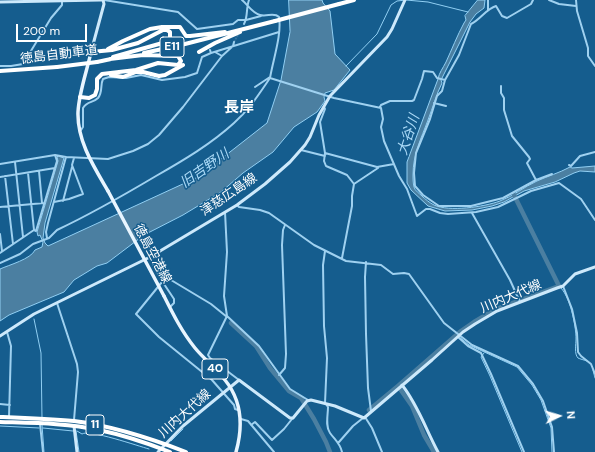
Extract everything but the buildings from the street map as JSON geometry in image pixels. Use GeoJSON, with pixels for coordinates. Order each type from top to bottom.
{"type":"FeatureCollection","features":[{"type":"Feature","properties":{"kind":"highway","name":"徳島自動車道"},"geometry":{"type":"LineString","coordinates":[[0,72],[97,62],[234,32],[354,0]]}},
{"type":"Feature","properties":{"kind":"highway"},"geometry":{"type":"LineString","coordinates":[[199,52],[225,38],[273,22]]}},
{"type":"Feature","properties":{"kind":"highway"},"geometry":{"type":"LineString","coordinates":[[91,52],[109,49],[142,32],[158,28],[180,27],[186,36],[227,31],[234,32]]}},
{"type":"Feature","properties":{"kind":"highway"},"geometry":{"type":"LineString","coordinates":[[91,52],[112,50],[131,45],[143,41],[163,30],[170,32],[170,38],[166,42],[97,62]]}},
{"type":"Feature","properties":{"kind":"highway"},"geometry":{"type":"LineString","coordinates":[[80,98],[89,98],[95,95],[97,80],[102,74],[136,70],[158,63],[178,65],[181,61],[178,56],[159,55],[143,55],[110,59]]}},
{"type":"Feature","properties":{"kind":"highway"},"geometry":{"type":"LineString","coordinates":[[80,98],[89,100],[96,98],[99,92],[99,81],[103,76],[112,75],[123,77],[139,72],[159,76],[165,75],[183,65]]}},
{"type":"Feature","properties":{"kind":"highway","name":"11"},"geometry":{"type":"LineString","coordinates":[[0,417],[74,421],[122,431],[186,452]]}},
{"type":"Feature","properties":{"kind":"highway","name":"11"},"geometry":{"type":"LineString","coordinates":[[0,422],[74,426],[98,430],[142,442],[159,450],[170,452]]}},
{"type":"Feature","properties":{"kind":"main road"},"geometry":{"type":"LineString","coordinates":[[0,2],[101,0],[104,4],[91,52]]}},
{"type":"Feature","properties":{"kind":"main road","name":"津慈広島線"},"geometry":{"type":"LineString","coordinates":[[0,336],[34,314],[150,256],[237,205],[265,184],[301,150],[310,137],[319,115],[330,96],[387,37],[392,29],[404,0]]}},
{"type":"Feature","properties":{"kind":"main road","name":"徳島空港線"},"geometry":{"type":"LineString","coordinates":[[91,52],[78,113],[80,130],[90,159],[181,329],[230,387],[239,409],[241,420],[241,432],[236,452]]}},
{"type":"Feature","properties":{"kind":"main road","name":"川内大代線"},"geometry":{"type":"LineString","coordinates":[[364,417],[370,409],[402,385],[459,335],[475,324],[497,311],[562,286],[575,274],[595,267]]}},
{"type":"Feature","properties":{"kind":"main road"},"geometry":{"type":"LineString","coordinates":[[239,380],[290,418],[293,418],[306,403],[320,401],[364,417]]}},
{"type":"Feature","properties":{"kind":"main road","name":"川内大代線"},"geometry":{"type":"LineString","coordinates":[[159,450],[183,426],[239,380]]}},
{"type":"Feature","properties":{"kind":"main road"},"geometry":{"type":"LineString","coordinates":[[402,385],[412,399],[438,452]]}},
{"type":"Feature","properties":{"kind":"main road"},"geometry":{"type":"LineString","coordinates":[[74,426],[77,452]]}},
{"type":"Feature","properties":{"kind":"street"},"geometry":{"type":"LineString","coordinates":[[0,263],[20,254],[33,244],[46,239],[57,230],[120,198],[204,148],[234,124],[256,99],[271,77],[279,32],[280,22],[278,15],[238,20],[233,24],[197,29],[194,28],[178,12],[101,0]]}},
{"type":"Feature","properties":{"kind":"street"},"geometry":{"type":"LineString","coordinates":[[242,0],[257,14],[262,16]]}},
{"type":"Feature","properties":{"kind":"street"},"geometry":{"type":"LineString","coordinates":[[244,24],[249,0]]}},
{"type":"Feature","properties":{"kind":"street"},"geometry":{"type":"LineString","coordinates":[[488,0],[488,10]]}},
{"type":"Feature","properties":{"kind":"street"},"geometry":{"type":"LineString","coordinates":[[533,0],[531,4],[507,18],[502,16],[496,6],[488,10],[477,22],[471,24],[459,55],[444,80],[442,91],[437,96],[434,103],[430,120],[416,153],[414,173],[415,183],[417,190],[433,203],[444,207],[471,206],[503,198],[536,180],[552,174]]}},
{"type":"Feature","properties":{"kind":"street"},"geometry":{"type":"LineString","coordinates":[[549,0],[559,4],[576,6]]}},
{"type":"Feature","properties":{"kind":"street"},"geometry":{"type":"LineString","coordinates":[[576,0],[576,6],[588,48],[588,56],[595,66]]}},
{"type":"Feature","properties":{"kind":"street"},"geometry":{"type":"LineString","coordinates":[[0,66],[23,64],[51,18],[62,5],[62,1]]}},
{"type":"Feature","properties":{"kind":"street"},"geometry":{"type":"LineString","coordinates":[[205,28],[206,32]]}},
{"type":"Feature","properties":{"kind":"street"},"geometry":{"type":"LineString","coordinates":[[80,130],[83,127],[83,108],[88,103],[94,102],[100,95],[103,79],[109,77],[126,78],[141,75],[162,80],[185,77],[196,73],[202,57],[257,39],[276,31],[279,32]]}},
{"type":"Feature","properties":{"kind":"street"},"geometry":{"type":"LineString","coordinates":[[0,164],[55,155],[74,158],[108,159],[133,151],[152,141],[183,107],[222,56],[233,46],[234,42]]}},
{"type":"Feature","properties":{"kind":"street"},"geometry":{"type":"LineString","coordinates":[[210,50],[211,54]]}},
{"type":"Feature","properties":{"kind":"street"},"geometry":{"type":"LineString","coordinates":[[215,52],[222,56]]}},
{"type":"Feature","properties":{"kind":"street"},"geometry":{"type":"LineString","coordinates":[[380,107],[381,105],[390,101],[414,100],[424,71],[433,72],[437,78],[444,80]]}},
{"type":"Feature","properties":{"kind":"street"},"geometry":{"type":"LineString","coordinates":[[271,77],[325,95],[380,107]]}},
{"type":"Feature","properties":{"kind":"street"},"geometry":{"type":"LineString","coordinates":[[255,87],[271,77]]}},
{"type":"Feature","properties":{"kind":"street"},"geometry":{"type":"LineString","coordinates":[[501,86],[501,93],[504,98],[504,110],[511,133],[529,157],[530,159],[528,163],[536,180]]}},
{"type":"Feature","properties":{"kind":"street"},"geometry":{"type":"LineString","coordinates":[[434,103],[446,106]]}},
{"type":"Feature","properties":{"kind":"street"},"geometry":{"type":"LineString","coordinates":[[324,107],[325,109],[320,122],[325,154],[324,161],[326,166],[347,175],[354,184]]}},
{"type":"Feature","properties":{"kind":"street"},"geometry":{"type":"LineString","coordinates":[[380,107],[383,115],[381,127],[386,146],[399,176],[407,189],[417,216],[430,209],[445,213],[472,213],[498,207],[530,191],[560,183],[581,199],[595,220]]}},
{"type":"Feature","properties":{"kind":"street"},"geometry":{"type":"LineString","coordinates":[[301,150],[325,154],[379,167]]}},
{"type":"Feature","properties":{"kind":"street"},"geometry":{"type":"LineString","coordinates":[[569,165],[572,166],[580,156],[595,152]]}},
{"type":"Feature","properties":{"kind":"street"},"geometry":{"type":"LineString","coordinates":[[1,252],[34,230],[36,231],[43,203],[57,161],[55,155]]}},
{"type":"Feature","properties":{"kind":"street"},"geometry":{"type":"LineString","coordinates":[[46,239],[47,227],[66,157]]}},
{"type":"Feature","properties":{"kind":"street"},"geometry":{"type":"LineString","coordinates":[[63,201],[74,158]]}},
{"type":"Feature","properties":{"kind":"street"},"geometry":{"type":"LineString","coordinates":[[15,162],[23,237]]}},
{"type":"Feature","properties":{"kind":"street"},"geometry":{"type":"LineString","coordinates":[[342,258],[352,206],[354,184],[379,167],[394,164]]}},
{"type":"Feature","properties":{"kind":"street"},"geometry":{"type":"LineString","coordinates":[[54,202],[63,201],[83,194],[72,166]]}},
{"type":"Feature","properties":{"kind":"street"},"geometry":{"type":"LineString","coordinates":[[0,177],[55,168]]}},
{"type":"Feature","properties":{"kind":"street"},"geometry":{"type":"LineString","coordinates":[[39,171],[43,203]]}},
{"type":"Feature","properties":{"kind":"street"},"geometry":{"type":"LineString","coordinates":[[28,173],[34,230]]}},
{"type":"Feature","properties":{"kind":"street"},"geometry":{"type":"LineString","coordinates":[[5,176],[13,244]]}},
{"type":"Feature","properties":{"kind":"street"},"geometry":{"type":"LineString","coordinates":[[0,207],[43,203]]}},
{"type":"Feature","properties":{"kind":"street"},"geometry":{"type":"LineString","coordinates":[[237,205],[240,208],[260,210],[269,213],[314,245],[351,262],[383,265],[393,274],[404,272],[409,274],[442,320],[472,345],[518,366],[533,384],[543,401],[552,427],[554,452]]}},
{"type":"Feature","properties":{"kind":"street"},"geometry":{"type":"LineString","coordinates":[[225,212],[227,260],[224,296],[227,316],[208,355],[239,380]]}},
{"type":"Feature","properties":{"kind":"street"},"geometry":{"type":"LineString","coordinates":[[472,213],[510,280],[520,303]]}},
{"type":"Feature","properties":{"kind":"street"},"geometry":{"type":"LineString","coordinates":[[280,375],[285,368],[286,354],[282,245],[283,230],[286,225]]}},
{"type":"Feature","properties":{"kind":"street"},"geometry":{"type":"LineString","coordinates":[[0,234],[1,252]]}},
{"type":"Feature","properties":{"kind":"street"},"geometry":{"type":"LineString","coordinates":[[325,251],[323,254],[327,358],[325,403],[328,407],[328,429],[339,442],[342,452]]}},
{"type":"Feature","properties":{"kind":"street"},"geometry":{"type":"LineString","coordinates":[[150,256],[162,281],[174,299],[174,303],[170,308]]}},
{"type":"Feature","properties":{"kind":"street"},"geometry":{"type":"LineString","coordinates":[[366,264],[366,334],[370,409]]}},
{"type":"Feature","properties":{"kind":"street"},"geometry":{"type":"LineString","coordinates":[[239,409],[235,409],[234,405],[224,392],[203,372],[159,338],[136,314],[166,277],[211,304],[227,316],[259,346],[290,389],[306,403]]}},
{"type":"Feature","properties":{"kind":"street"},"geometry":{"type":"LineString","coordinates":[[562,286],[572,309],[577,333],[578,352],[591,364],[595,374]]}},
{"type":"Feature","properties":{"kind":"street"},"geometry":{"type":"LineString","coordinates":[[57,303],[77,364],[78,372],[74,421]]}},
{"type":"Feature","properties":{"kind":"street"},"geometry":{"type":"LineString","coordinates":[[7,332],[11,346],[9,417]]}},
{"type":"Feature","properties":{"kind":"street"},"geometry":{"type":"LineString","coordinates":[[459,335],[468,346],[481,354],[483,357],[524,452]]}},
{"type":"Feature","properties":{"kind":"street"},"geometry":{"type":"LineString","coordinates":[[0,404],[10,405]]}},
{"type":"Feature","properties":{"kind":"street"},"geometry":{"type":"LineString","coordinates":[[339,442],[353,426],[364,417],[372,428],[382,452]]}},
{"type":"Feature","properties":{"kind":"street"},"geometry":{"type":"LineString","coordinates":[[251,425],[255,422],[272,440],[293,418]]}},
{"type":"Feature","properties":{"kind":"street"},"geometry":{"type":"LineString","coordinates":[[241,420],[246,420],[274,452]]}},
{"type":"Feature","properties":{"kind":"street"},"geometry":{"type":"LineString","coordinates":[[40,424],[43,452]]}},
{"type":"Feature","properties":{"kind":"water"},"geometry":{"type":"Polygon","coordinates":[[[289,0],[322,0],[330,11],[335,54],[350,70],[334,90],[325,93],[325,101],[317,112],[294,127],[273,152],[243,173],[221,192],[183,215],[144,235],[107,263],[97,266],[74,280],[64,292],[9,315],[0,321],[0,269],[25,259],[35,250],[42,247],[43,242],[40,235],[38,236],[37,232],[58,161],[57,157],[64,158],[45,223],[43,238],[48,246],[198,177],[267,123],[281,80],[290,32],[289,0]]]}},
{"type":"Feature","properties":{"kind":"water"},"geometry":{"type":"Polygon","coordinates":[[[478,0],[485,0],[484,8],[476,14],[470,22],[441,80],[442,83],[418,147],[413,167],[413,182],[415,190],[434,205],[448,208],[467,208],[500,201],[537,181],[570,167],[595,166],[595,172],[580,171],[555,182],[524,191],[504,202],[492,206],[472,210],[445,211],[428,206],[411,190],[407,183],[407,162],[439,75],[466,20],[465,16],[478,0]]]}},
{"type":"Feature","properties":{"kind":"waterway"},"geometry":{"type":"LineString","coordinates":[[346,66],[377,34],[391,5],[397,1],[406,0],[428,2],[468,12]]}},
{"type":"Feature","properties":{"kind":"waterway"},"geometry":{"type":"LineString","coordinates":[[434,452],[424,435],[412,406],[398,386],[461,331],[474,322],[496,309],[559,286],[514,195]]}},
{"type":"Feature","properties":{"kind":"waterway"},"geometry":{"type":"LineString","coordinates":[[559,286],[566,296],[574,318],[577,356],[578,358],[587,361]]}},
{"type":"Feature","properties":{"kind":"waterway"},"geometry":{"type":"LineString","coordinates":[[34,319],[41,353],[42,418]]}},
{"type":"Feature","properties":{"kind":"waterway"},"geometry":{"type":"LineString","coordinates":[[231,323],[256,346],[270,368],[289,391],[301,398],[314,419],[330,452]]}},
{"type":"Feature","properties":{"kind":"waterway"},"geometry":{"type":"LineString","coordinates":[[457,335],[469,345],[517,367],[532,385],[541,400],[551,428],[552,452]]}},
{"type":"Feature","properties":{"kind":"waterway"},"geometry":{"type":"LineString","coordinates":[[484,353],[481,357],[522,452]]}},
{"type":"Feature","properties":{"kind":"waterway"},"geometry":{"type":"LineString","coordinates":[[593,370],[595,378]]}},
{"type":"Feature","properties":{"kind":"waterway"},"geometry":{"type":"LineString","coordinates":[[369,410],[398,386]]}},
{"type":"Feature","properties":{"kind":"waterway"},"geometry":{"type":"LineString","coordinates":[[42,425],[44,452]]}},
{"type":"Feature","properties":{"kind":"waterway"},"geometry":{"type":"LineString","coordinates":[[0,426],[39,428]]}},
{"type":"Feature","properties":{"kind":"waterway"},"geometry":{"type":"LineString","coordinates":[[43,428],[73,431]]}},
{"type":"Feature","properties":{"kind":"waterway"},"geometry":{"type":"LineString","coordinates":[[171,441],[183,429]]}},
{"type":"Feature","properties":{"kind":"waterway"},"geometry":{"type":"LineString","coordinates":[[76,431],[79,452]]}},
{"type":"Feature","properties":{"kind":"waterway"},"geometry":{"type":"LineString","coordinates":[[77,431],[82,434],[86,433],[103,436],[149,449]]}},
{"type":"Feature","properties":{"kind":"tunnel"},"geometry":{"type":"LineString","coordinates":[[234,42],[239,33]]}},
{"type":"Feature","properties":{"kind":"district","name":"長岸"},"geometry":{"type":"Point","coordinates":[239,108]}},
{"type":"Feature","properties":{"kind":"water label","name":"大谷川"},"geometry":{"type":"Point","coordinates":[409,135]}},
{"type":"Feature","properties":{"kind":"water label","name":"旧吉野川"},"geometry":{"type":"Point","coordinates":[205,169]}}]}
